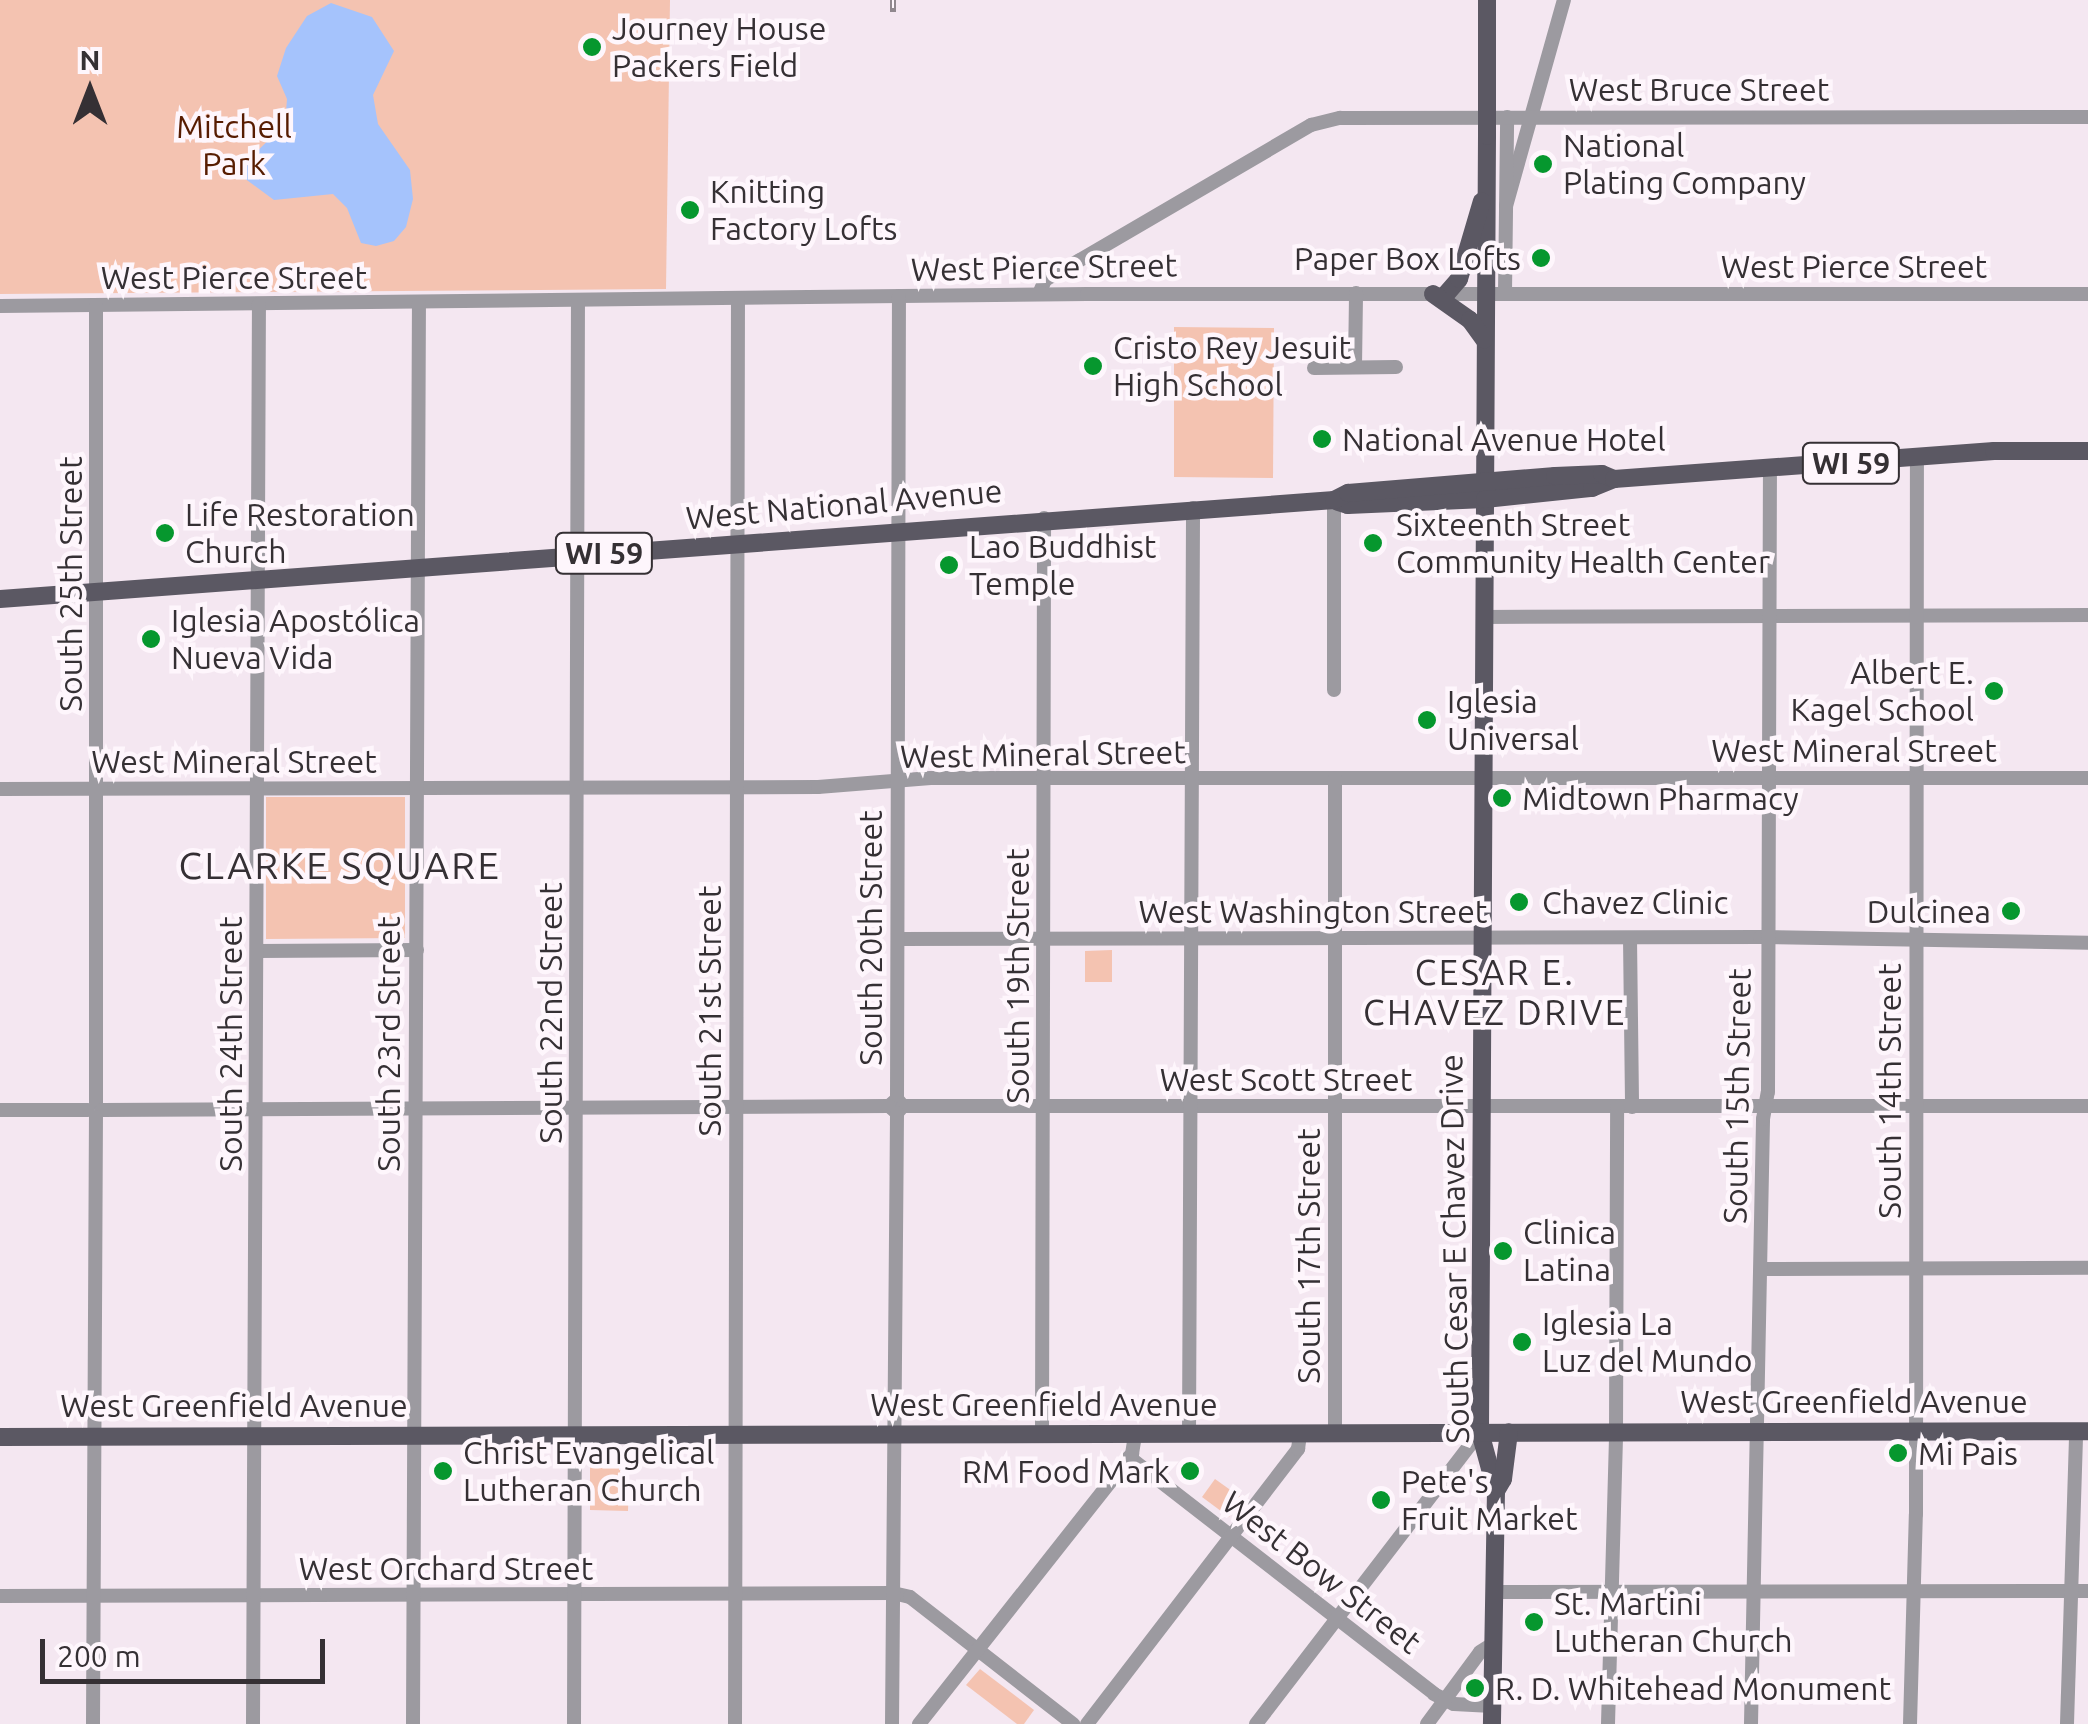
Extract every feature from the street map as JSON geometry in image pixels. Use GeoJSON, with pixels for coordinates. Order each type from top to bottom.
{"type":"FeatureCollection","features":[{"type":"Feature","properties":{"kind":"main road","name":"South Cesar E Chavez Drive"},"geometry":{"type":"LineString","coordinates":[[1486,0],[1486,186],[1492,288],[1486,343],[1483,616],[1480,1432],[1496,1491],[1492,1715]]}},
{"type":"Feature","properties":{"kind":"main road"},"geometry":{"type":"LineString","coordinates":[[1486,186],[1456,285],[1440,293],[1470,320],[1486,343]]}},
{"type":"Feature","properties":{"kind":"main road","name":"West National Avenue"},"geometry":{"type":"LineString","coordinates":[[0,599],[1044,518],[1334,500],[1348,505],[1555,484],[1602,474],[1614,479],[1917,458],[2088,451]]}},
{"type":"Feature","properties":{"kind":"main road","name":"West Greenfield Avenue"},"geometry":{"type":"LineString","coordinates":[[0,1437],[2082,1431]]}},
{"type":"Feature","properties":{"kind":"main road"},"geometry":{"type":"LineString","coordinates":[[1496,1491],[1503,1480],[1509,1432]]}},
{"type":"Feature","properties":{"kind":"street"},"geometry":{"type":"LineString","coordinates":[[1492,288],[1506,206],[1564,0]]}},
{"type":"Feature","properties":{"kind":"street"},"geometry":{"type":"LineString","coordinates":[[1506,206],[1507,116]]}},
{"type":"Feature","properties":{"kind":"street","name":"West Bruce Street"},"geometry":{"type":"LineString","coordinates":[[1080,260],[1311,125],[1340,118],[2088,117]]}},
{"type":"Feature","properties":{"kind":"street"},"geometry":{"type":"LineString","coordinates":[[1080,260],[1079,280],[1087,294]]}},
{"type":"Feature","properties":{"kind":"street"},"geometry":{"type":"LineString","coordinates":[[1040,294],[1046,280],[1080,260]]}},
{"type":"Feature","properties":{"kind":"street","name":"West Pierce Street"},"geometry":{"type":"LineString","coordinates":[[0,306],[1440,293],[1492,288],[2088,294]]}},
{"type":"Feature","properties":{"kind":"street"},"geometry":{"type":"LineString","coordinates":[[1355,367],[1356,294]]}},
{"type":"Feature","properties":{"kind":"street","name":"South 20th Street"},"geometry":{"type":"LineString","coordinates":[[892,1724],[898,296]]}},
{"type":"Feature","properties":{"kind":"street","name":"South 21st Street"},"geometry":{"type":"LineString","coordinates":[[734,1724],[738,298]]}},
{"type":"Feature","properties":{"kind":"street","name":"South 22nd Street"},"geometry":{"type":"LineString","coordinates":[[574,1724],[578,301]]}},
{"type":"Feature","properties":{"kind":"street","name":"South 23rd Street"},"geometry":{"type":"LineString","coordinates":[[413,1724],[419,303]]}},
{"type":"Feature","properties":{"kind":"street","name":"South 24th Street"},"geometry":{"type":"LineString","coordinates":[[253,1724],[259,304]]}},
{"type":"Feature","properties":{"kind":"street","name":"South 25th Street"},"geometry":{"type":"LineString","coordinates":[[93,1724],[96,306]]}},
{"type":"Feature","properties":{"kind":"street"},"geometry":{"type":"LineString","coordinates":[[1314,368],[1396,367]]}},
{"type":"Feature","properties":{"kind":"street","name":"South 14th Street"},"geometry":{"type":"LineString","coordinates":[[1910,1724],[1916,1431],[1917,458]]}},
{"type":"Feature","properties":{"kind":"street","name":"South 15th Street"},"geometry":{"type":"LineString","coordinates":[[1751,1724],[1768,939],[1770,468]]}},
{"type":"Feature","properties":{"kind":"street"},"geometry":{"type":"LineString","coordinates":[[1334,500],[1334,690]]}},
{"type":"Feature","properties":{"kind":"street"},"geometry":{"type":"LineString","coordinates":[[1189,1434],[1193,508]]}},
{"type":"Feature","properties":{"kind":"street","name":"South 19th Street"},"geometry":{"type":"LineString","coordinates":[[1042,1433],[1044,518]]}},
{"type":"Feature","properties":{"kind":"street"},"geometry":{"type":"LineString","coordinates":[[1483,616],[2088,615]]}},
{"type":"Feature","properties":{"kind":"street","name":"West Mineral Street"},"geometry":{"type":"LineString","coordinates":[[0,789],[736,787],[931,778],[2088,778]]}},
{"type":"Feature","properties":{"kind":"street","name":"South 17th Street"},"geometry":{"type":"LineString","coordinates":[[1335,778],[1335,1434]]}},
{"type":"Feature","properties":{"kind":"street"},"geometry":{"type":"LineString","coordinates":[[1608,1724],[1630,938]]}},
{"type":"Feature","properties":{"kind":"street","name":"West Washington Street"},"geometry":{"type":"LineString","coordinates":[[898,939],[1630,938],[2088,943]]}},
{"type":"Feature","properties":{"kind":"street"},"geometry":{"type":"LineString","coordinates":[[258,951],[416,950]]}},
{"type":"Feature","properties":{"kind":"street","name":"West Scott Street"},"geometry":{"type":"LineString","coordinates":[[0,1110],[2088,1106]]}},
{"type":"Feature","properties":{"kind":"street"},"geometry":{"type":"LineString","coordinates":[[1761,1269],[2088,1268]]}},
{"type":"Feature","properties":{"kind":"street"},"geometry":{"type":"LineString","coordinates":[[2067,1724],[2080,1592],[2082,1431]]}},
{"type":"Feature","properties":{"kind":"street"},"geometry":{"type":"LineString","coordinates":[[1256,1724],[1480,1432]]}},
{"type":"Feature","properties":{"kind":"street"},"geometry":{"type":"LineString","coordinates":[[919,1724],[1129,1457],[1129,1434]]}},
{"type":"Feature","properties":{"kind":"street"},"geometry":{"type":"LineString","coordinates":[[1086,1724],[1298,1449],[1300,1434]]}},
{"type":"Feature","properties":{"kind":"street","name":"West Bow Street"},"geometry":{"type":"LineString","coordinates":[[1129,1457],[1444,1701]]}},
{"type":"Feature","properties":{"kind":"street"},"geometry":{"type":"LineString","coordinates":[[1494,1592],[2080,1592]]}},
{"type":"Feature","properties":{"kind":"street"},"geometry":{"type":"LineString","coordinates":[[892,1593],[910,1598],[1073,1724]]}},
{"type":"Feature","properties":{"kind":"street","name":"West Orchard Street"},"geometry":{"type":"LineString","coordinates":[[0,1596],[892,1593]]}},
{"type":"Feature","properties":{"kind":"street"},"geometry":{"type":"LineString","coordinates":[[1428,1724],[1480,1652],[1493,1644]]}},
{"type":"Feature","properties":{"kind":"street"},"geometry":{"type":"LineString","coordinates":[[1444,1701],[1492,1715]]}},
{"type":"Feature","properties":{"kind":"green space","name":"Mitchell Park"},"geometry":{"type":"Polygon","coordinates":[[[0,0],[670,0],[666,289],[0,294],[0,0]]]}},
{"type":"Feature","properties":{"kind":"green space"},"geometry":{"type":"Polygon","coordinates":[[[1174,327],[1274,328],[1273,478],[1174,477],[1174,327]]]}},
{"type":"Feature","properties":{"kind":"green space"},"geometry":{"type":"Polygon","coordinates":[[[266,797],[405,797],[405,938],[266,939],[266,797]]]}},
{"type":"Feature","properties":{"kind":"green space"},"geometry":{"type":"Polygon","coordinates":[[[1112,950],[1112,982],[1085,982],[1085,951],[1112,950]]]}},
{"type":"Feature","properties":{"kind":"green space"},"geometry":{"type":"Polygon","coordinates":[[[590,1450],[619,1450],[619,1470],[627,1470],[629,1479],[628,1511],[590,1510],[590,1450]]]}},
{"type":"Feature","properties":{"kind":"green space"},"geometry":{"type":"Polygon","coordinates":[[[1215,1479],[1243,1499],[1229,1517],[1202,1497],[1215,1479]]]}},
{"type":"Feature","properties":{"kind":"green space"},"geometry":{"type":"Polygon","coordinates":[[[980,1669],[1034,1710],[1024,1724],[1017,1724],[966,1685],[980,1669]]]}},
{"type":"Feature","properties":{"kind":"water"},"geometry":{"type":"Polygon","coordinates":[[[331,3],[372,17],[394,51],[373,95],[378,124],[410,170],[413,199],[406,227],[394,241],[376,246],[361,243],[347,208],[333,194],[274,200],[244,178],[249,159],[285,124],[287,99],[277,76],[286,48],[307,16],[331,3]]]}},
{"type":"Feature","properties":{"kind":"railway"},"geometry":{"type":"LineString","coordinates":[[893,0],[893,12]]}},
{"type":"Feature","properties":{"kind":"place","name":"Journey House Packers Field"},"geometry":{"type":"Point","coordinates":[592,47]}},
{"type":"Feature","properties":{"kind":"place","name":"National Plating Company"},"geometry":{"type":"Point","coordinates":[1543,164]}},
{"type":"Feature","properties":{"kind":"place","name":"Knitting Factory Lofts"},"geometry":{"type":"Point","coordinates":[690,210]}},
{"type":"Feature","properties":{"kind":"place","name":"Paper Box Lofts"},"geometry":{"type":"Point","coordinates":[1541,258]}},
{"type":"Feature","properties":{"kind":"place","name":"Cristo Rey Jesuit High School"},"geometry":{"type":"Point","coordinates":[1093,366]}},
{"type":"Feature","properties":{"kind":"place","name":"National Avenue Hotel"},"geometry":{"type":"Point","coordinates":[1322,439]}},
{"type":"Feature","properties":{"kind":"place","name":"Life Restoration Church"},"geometry":{"type":"Point","coordinates":[165,533]}},
{"type":"Feature","properties":{"kind":"place","name":"Sixteenth Street Community Health Center"},"geometry":{"type":"Point","coordinates":[1373,543]}},
{"type":"Feature","properties":{"kind":"place","name":"Lao Buddhist Temple"},"geometry":{"type":"Point","coordinates":[949,565]}},
{"type":"Feature","properties":{"kind":"place","name":"Iglesia Apostólica Nueva Vida"},"geometry":{"type":"Point","coordinates":[151,639]}},
{"type":"Feature","properties":{"kind":"place","name":"Albert E. Kagel School"},"geometry":{"type":"Point","coordinates":[1994,691]}},
{"type":"Feature","properties":{"kind":"place","name":"Iglesia Universal"},"geometry":{"type":"Point","coordinates":[1427,720]}},
{"type":"Feature","properties":{"kind":"place","name":"Midtown Pharmacy"},"geometry":{"type":"Point","coordinates":[1502,798]}},
{"type":"Feature","properties":{"kind":"place","name":"Chavez Clinic"},"geometry":{"type":"Point","coordinates":[1519,902]}},
{"type":"Feature","properties":{"kind":"place","name":"Dulcinea"},"geometry":{"type":"Point","coordinates":[2011,911]}},
{"type":"Feature","properties":{"kind":"place","name":"Clinica Latina"},"geometry":{"type":"Point","coordinates":[1503,1251]}},
{"type":"Feature","properties":{"kind":"place","name":"Iglesia La Luz del Mundo"},"geometry":{"type":"Point","coordinates":[1522,1342]}},
{"type":"Feature","properties":{"kind":"place","name":"Mi Pais"},"geometry":{"type":"Point","coordinates":[1898,1453]}},
{"type":"Feature","properties":{"kind":"place","name":"Christ Evangelical Lutheran Church"},"geometry":{"type":"Point","coordinates":[443,1471]}},
{"type":"Feature","properties":{"kind":"place","name":"RM Food Mark"},"geometry":{"type":"Point","coordinates":[1190,1471]}},
{"type":"Feature","properties":{"kind":"place","name":"Pete's Fruit Market"},"geometry":{"type":"Point","coordinates":[1381,1500]}},
{"type":"Feature","properties":{"kind":"place","name":"St. Martini Lutheran Church"},"geometry":{"type":"Point","coordinates":[1534,1622]}},
{"type":"Feature","properties":{"kind":"place","name":"R. D. Whitehead Monument"},"geometry":{"type":"Point","coordinates":[1475,1688]}},
{"type":"Feature","properties":{"kind":"district","name":"CLARKE SQUARE"},"geometry":{"type":"Point","coordinates":[340,866]}},
{"type":"Feature","properties":{"kind":"district","name":"CESAR E. CHAVEZ DRIVE"},"geometry":{"type":"Point","coordinates":[1495,992]}}]}
